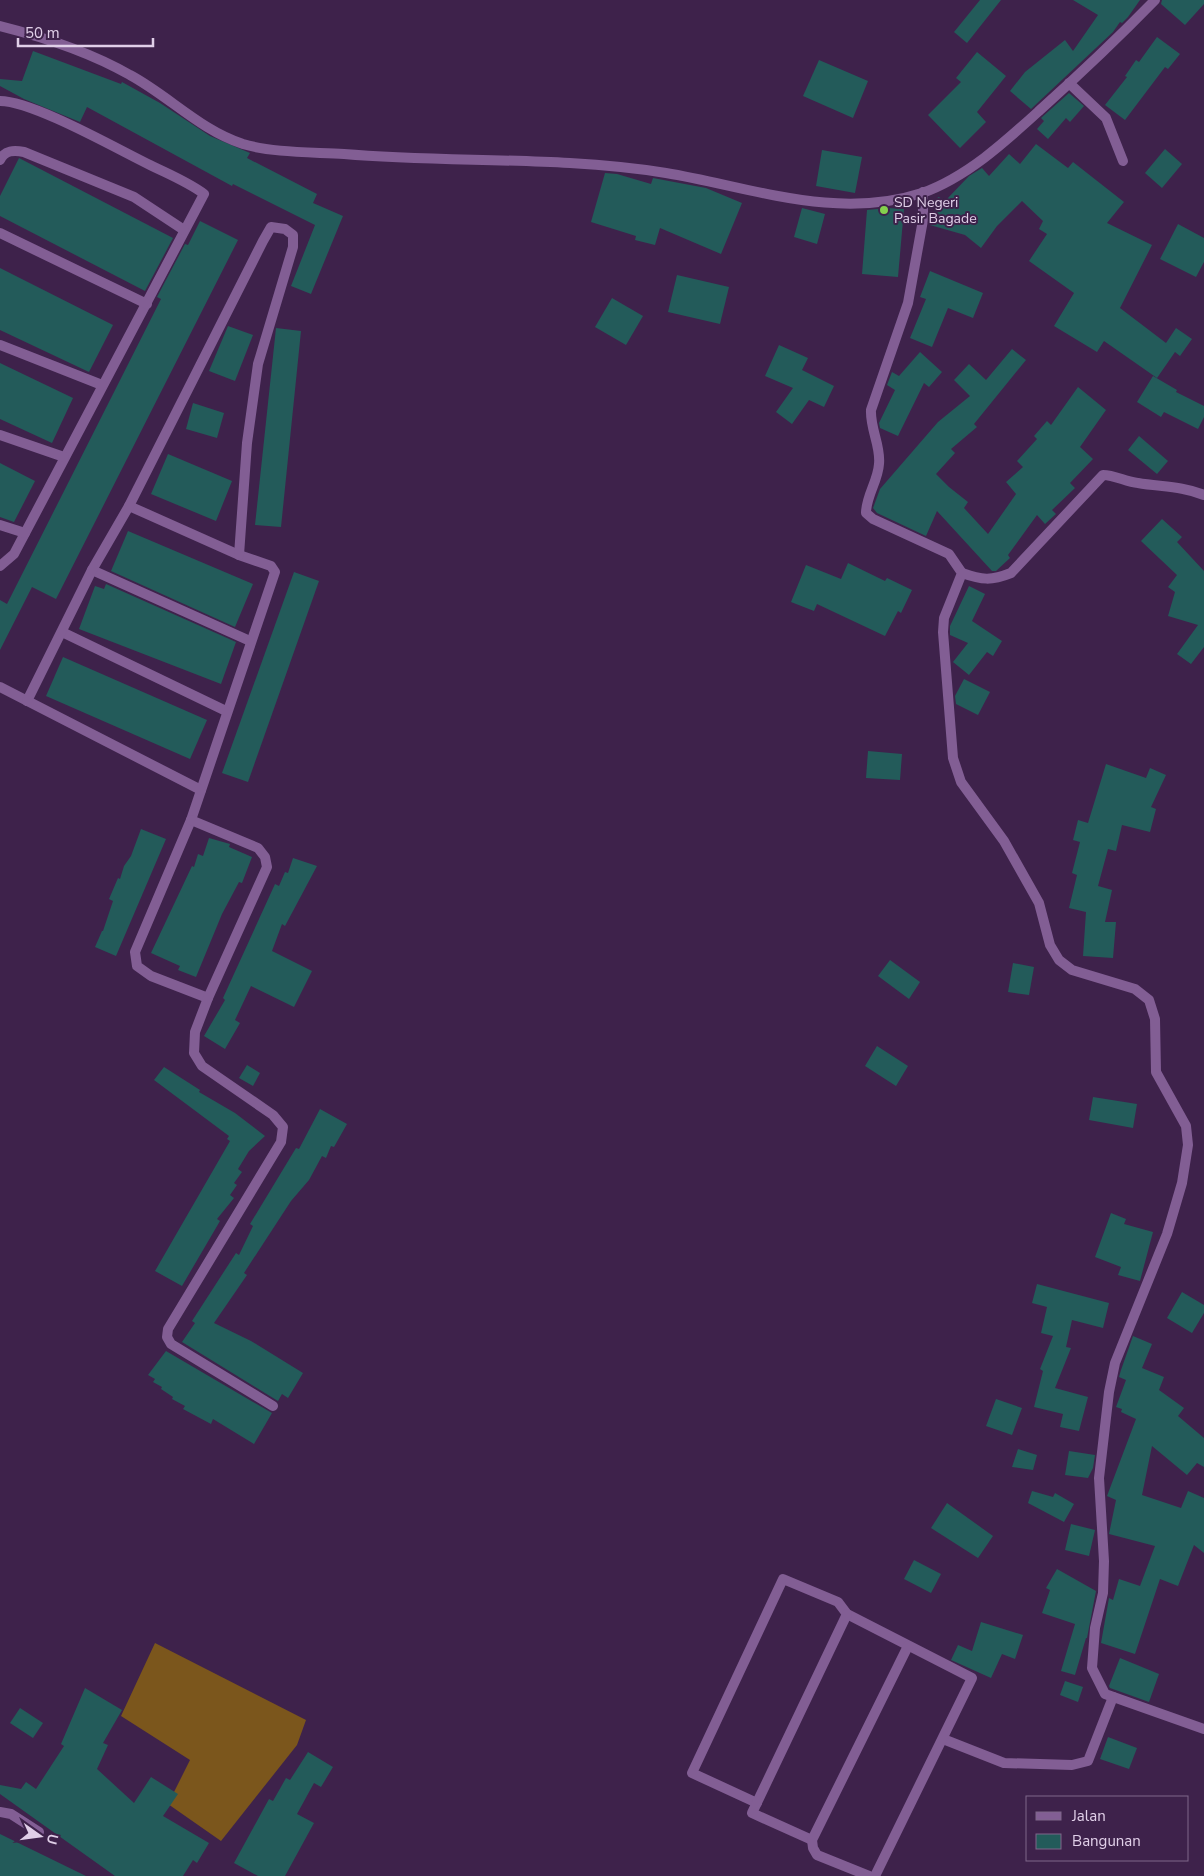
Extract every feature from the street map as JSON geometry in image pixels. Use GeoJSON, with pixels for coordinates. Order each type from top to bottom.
{"type":"FeatureCollection","features":[{"type":"Feature","properties":{"kind":"street"},"geometry":{"type":"LineString","coordinates":[[0,26],[64,45],[128,74],[161,94],[192,118],[223,136],[246,145],[362,156],[622,168],[666,173],[805,201],[834,204],[882,202],[923,192],[955,178],[982,158],[1069,84],[1155,0]]}},
{"type":"Feature","properties":{"kind":"street"},"geometry":{"type":"LineString","coordinates":[[1069,84],[1106,118],[1123,161]]}},
{"type":"Feature","properties":{"kind":"street"},"geometry":{"type":"LineString","coordinates":[[0,101],[9,101],[105,142],[204,194],[14,554],[0,566]]}},
{"type":"Feature","properties":{"kind":"street"},"geometry":{"type":"LineString","coordinates":[[0,160],[3,155],[13,150],[24,152],[134,197],[184,230]]}},
{"type":"Feature","properties":{"kind":"street"},"geometry":{"type":"LineString","coordinates":[[923,192],[923,220],[908,304],[871,410],[870,422],[879,465],[866,505],[866,513],[873,519],[949,554],[962,573],[982,580],[998,578],[1011,573],[1103,475],[1110,475],[1138,484],[1172,486],[1204,496]]}},
{"type":"Feature","properties":{"kind":"street"},"geometry":{"type":"LineString","coordinates":[[27,701],[92,570],[129,506],[271,227],[285,229],[293,236],[293,247],[258,364],[247,443],[239,555]]}},
{"type":"Feature","properties":{"kind":"street"},"geometry":{"type":"LineString","coordinates":[[0,233],[147,304]]}},
{"type":"Feature","properties":{"kind":"street"},"geometry":{"type":"LineString","coordinates":[[0,345],[102,385]]}},
{"type":"Feature","properties":{"kind":"street"},"geometry":{"type":"LineString","coordinates":[[0,435],[64,457]]}},
{"type":"Feature","properties":{"kind":"street"},"geometry":{"type":"LineString","coordinates":[[129,506],[239,555],[271,566],[275,572],[226,711],[191,820],[134,952],[137,966],[151,976],[208,998]]}},
{"type":"Feature","properties":{"kind":"street"},"geometry":{"type":"LineString","coordinates":[[0,525],[25,533]]}},
{"type":"Feature","properties":{"kind":"street"},"geometry":{"type":"LineString","coordinates":[[92,570],[250,641]]}},
{"type":"Feature","properties":{"kind":"street"},"geometry":{"type":"LineString","coordinates":[[962,573],[944,618],[943,632],[953,758],[961,782],[1004,840],[1039,903],[1050,945],[1059,960],[1072,970],[1135,989],[1149,1000],[1155,1018],[1156,1072],[1186,1126],[1188,1145],[1182,1183],[1167,1234],[1114,1363],[1099,1478],[1104,1561],[1103,1593],[1095,1628],[1092,1668],[1105,1694],[1204,1729]]}},
{"type":"Feature","properties":{"kind":"street"},"geometry":{"type":"LineString","coordinates":[[62,632],[226,711]]}},
{"type":"Feature","properties":{"kind":"street"},"geometry":{"type":"LineString","coordinates":[[0,687],[201,790]]}},
{"type":"Feature","properties":{"kind":"street"},"geometry":{"type":"LineString","coordinates":[[191,820],[258,848],[265,857],[267,867],[208,998],[195,1032],[194,1052],[202,1066],[273,1115],[283,1127],[280,1142],[168,1329],[167,1337],[171,1344],[274,1406]]}},
{"type":"Feature","properties":{"kind":"street"},"geometry":{"type":"LineString","coordinates":[[757,1803],[692,1773],[783,1579],[838,1602],[847,1614],[972,1678],[875,1876]]}},
{"type":"Feature","properties":{"kind":"street"},"geometry":{"type":"LineString","coordinates":[[812,1840],[752,1813],[847,1614]]}},
{"type":"Feature","properties":{"kind":"street"},"geometry":{"type":"LineString","coordinates":[[869,1876],[817,1855],[813,1848],[812,1840],[908,1646]]}},
{"type":"Feature","properties":{"kind":"street"},"geometry":{"type":"LineString","coordinates":[[943,1739],[1004,1763],[1072,1765],[1088,1762],[1113,1697]]}},
{"type":"Feature","properties":{"kind":"street"},"geometry":{"type":"LineString","coordinates":[[0,1812],[11,1814],[39,1832]]}},
{"type":"Feature","properties":{"kind":"shaded area"},"geometry":{"type":"Polygon","coordinates":[[[155,1643],[306,1720],[297,1745],[221,1841],[168,1804],[190,1760],[121,1716],[155,1643]]]}},
{"type":"Feature","properties":{"kind":"building"},"geometry":{"type":"Polygon","coordinates":[[[980,0],[1001,0],[967,43],[954,32],[980,0]]]}},
{"type":"Feature","properties":{"kind":"building"},"geometry":{"type":"Polygon","coordinates":[[[1073,0],[1140,0],[1128,17],[1122,23],[1120,22],[1113,32],[1031,109],[1010,91],[1025,72],[1065,40],[1073,51],[1098,15],[1073,0]]]}},
{"type":"Feature","properties":{"kind":"building"},"geometry":{"type":"Polygon","coordinates":[[[1162,0],[1204,0],[1204,4],[1185,25],[1161,4],[1162,0]]]}},
{"type":"Feature","properties":{"kind":"building"},"geometry":{"type":"Polygon","coordinates":[[[1157,37],[1180,54],[1168,69],[1165,67],[1125,120],[1105,105],[1127,77],[1125,76],[1136,60],[1139,62],[1157,37]]]}},
{"type":"Feature","properties":{"kind":"building"},"geometry":{"type":"Polygon","coordinates":[[[33,51],[121,84],[122,82],[160,103],[210,136],[250,153],[247,158],[317,194],[313,203],[343,216],[311,294],[291,286],[315,225],[233,184],[232,186],[87,107],[80,122],[24,99],[0,86],[0,79],[22,81],[33,51]]]}},
{"type":"Feature","properties":{"kind":"building"},"geometry":{"type":"Polygon","coordinates":[[[977,52],[1006,76],[977,112],[986,122],[960,148],[928,115],[961,82],[956,78],[977,52]]]}},
{"type":"Feature","properties":{"kind":"building"},"geometry":{"type":"Polygon","coordinates":[[[819,60],[868,81],[853,118],[803,96],[819,60]]]}},
{"type":"Feature","properties":{"kind":"building"},"geometry":{"type":"Polygon","coordinates":[[[1069,93],[1084,106],[1070,122],[1066,118],[1048,139],[1037,129],[1044,121],[1041,118],[1069,93]]]}},
{"type":"Feature","properties":{"kind":"building"},"geometry":{"type":"Polygon","coordinates":[[[1036,144],[1068,168],[1073,162],[1124,202],[1107,223],[1152,245],[1120,308],[1166,343],[1176,328],[1192,339],[1180,356],[1175,352],[1157,378],[1104,341],[1097,352],[1054,326],[1074,293],[1029,261],[1047,234],[1039,229],[1043,221],[1022,201],[997,226],[981,248],[965,235],[930,225],[938,197],[946,200],[969,176],[982,168],[989,176],[1009,154],[1020,164],[1036,144]]]}},
{"type":"Feature","properties":{"kind":"building"},"geometry":{"type":"Polygon","coordinates":[[[1165,149],[1182,164],[1162,188],[1145,173],[1165,149]]]}},
{"type":"Feature","properties":{"kind":"building"},"geometry":{"type":"Polygon","coordinates":[[[822,150],[862,157],[855,193],[816,186],[822,150]]]}},
{"type":"Feature","properties":{"kind":"building"},"geometry":{"type":"Polygon","coordinates":[[[19,158],[173,238],[145,291],[0,216],[0,196],[19,158]]]}},
{"type":"Feature","properties":{"kind":"building"},"geometry":{"type":"Polygon","coordinates":[[[605,173],[617,174],[651,184],[653,178],[706,188],[742,203],[721,254],[660,228],[655,245],[635,240],[636,236],[591,222],[605,173]]]}},
{"type":"Feature","properties":{"kind":"building"},"geometry":{"type":"Polygon","coordinates":[[[802,208],[825,214],[817,244],[794,237],[802,208]]]}},
{"type":"Feature","properties":{"kind":"building"},"geometry":{"type":"Polygon","coordinates":[[[904,209],[898,277],[862,274],[867,210],[904,209]]]}},
{"type":"Feature","properties":{"kind":"building"},"geometry":{"type":"Polygon","coordinates":[[[200,221],[238,240],[56,599],[32,587],[0,650],[0,600],[7,604],[161,299],[157,297],[185,244],[188,245],[200,221]]]}},
{"type":"Feature","properties":{"kind":"building"},"geometry":{"type":"Polygon","coordinates":[[[1178,224],[1204,238],[1204,262],[1196,277],[1160,259],[1178,224]]]}},
{"type":"Feature","properties":{"kind":"building"},"geometry":{"type":"Polygon","coordinates":[[[0,268],[113,325],[89,372],[0,330],[0,268]]]}},
{"type":"Feature","properties":{"kind":"building"},"geometry":{"type":"Polygon","coordinates":[[[930,271],[983,293],[973,318],[948,308],[932,347],[910,338],[926,299],[920,297],[930,271]]]}},
{"type":"Feature","properties":{"kind":"building"},"geometry":{"type":"Polygon","coordinates":[[[677,275],[729,287],[720,324],[668,312],[677,275]]]}},
{"type":"Feature","properties":{"kind":"building"},"geometry":{"type":"Polygon","coordinates":[[[612,298],[643,316],[626,345],[595,327],[612,298]]]}},
{"type":"Feature","properties":{"kind":"building"},"geometry":{"type":"Polygon","coordinates":[[[228,326],[253,335],[235,381],[209,371],[228,326]]]}},
{"type":"Feature","properties":{"kind":"building"},"geometry":{"type":"Polygon","coordinates":[[[276,328],[301,331],[281,527],[255,525],[276,328]]]}},
{"type":"Feature","properties":{"kind":"building"},"geometry":{"type":"Polygon","coordinates":[[[779,345],[808,358],[802,370],[834,386],[824,407],[809,400],[792,424],[776,412],[793,388],[765,376],[779,345]]]}},
{"type":"Feature","properties":{"kind":"building"},"geometry":{"type":"Polygon","coordinates":[[[1012,349],[1026,360],[974,424],[977,427],[951,449],[955,453],[936,474],[968,502],[964,508],[988,534],[1016,494],[1006,482],[1023,467],[1017,461],[1037,439],[1034,436],[1047,421],[1051,425],[1078,387],[1106,410],[1080,447],[1093,459],[1070,483],[1075,488],[1052,510],[1056,514],[1045,524],[1037,515],[1008,555],[1010,558],[996,571],[992,571],[937,511],[926,536],[877,513],[873,508],[880,489],[938,422],[970,396],[954,380],[969,364],[986,380],[1012,349]]]}},
{"type":"Feature","properties":{"kind":"building"},"geometry":{"type":"Polygon","coordinates":[[[920,352],[942,372],[929,387],[924,383],[898,436],[880,428],[879,423],[895,390],[887,385],[892,372],[899,376],[920,352]]]}},
{"type":"Feature","properties":{"kind":"building"},"geometry":{"type":"Polygon","coordinates":[[[0,363],[73,398],[52,443],[0,419],[0,363]]]}},
{"type":"Feature","properties":{"kind":"building"},"geometry":{"type":"Polygon","coordinates":[[[1153,376],[1177,390],[1176,392],[1204,406],[1204,417],[1198,429],[1164,412],[1161,417],[1137,402],[1153,376]]]}},
{"type":"Feature","properties":{"kind":"building"},"geometry":{"type":"Polygon","coordinates":[[[193,403],[224,413],[217,438],[186,429],[193,403]]]}},
{"type":"Feature","properties":{"kind":"building"},"geometry":{"type":"Polygon","coordinates":[[[1139,436],[1168,461],[1157,474],[1128,450],[1139,436]]]}},
{"type":"Feature","properties":{"kind":"building"},"geometry":{"type":"Polygon","coordinates":[[[168,454],[232,481],[216,521],[151,494],[168,454]]]}},
{"type":"Feature","properties":{"kind":"building"},"geometry":{"type":"Polygon","coordinates":[[[0,463],[35,481],[14,522],[0,517],[0,463]]]}},
{"type":"Feature","properties":{"kind":"building"},"geometry":{"type":"Polygon","coordinates":[[[1162,519],[1182,537],[1177,542],[1204,571],[1204,647],[1191,664],[1177,654],[1198,625],[1168,616],[1175,592],[1168,587],[1177,575],[1141,541],[1162,519]]]}},
{"type":"Feature","properties":{"kind":"building"},"geometry":{"type":"Polygon","coordinates":[[[128,531],[253,584],[235,627],[111,571],[128,531]]]}},
{"type":"Feature","properties":{"kind":"building"},"geometry":{"type":"Polygon","coordinates":[[[848,563],[885,581],[887,578],[912,590],[901,613],[898,611],[885,636],[817,604],[814,611],[791,602],[806,565],[841,579],[848,563]]]}},
{"type":"Feature","properties":{"kind":"building"},"geometry":{"type":"Polygon","coordinates":[[[294,572],[319,581],[248,782],[222,773],[294,572]]]}},
{"type":"Feature","properties":{"kind":"building"},"geometry":{"type":"Polygon","coordinates":[[[106,584],[236,642],[221,684],[79,629],[95,586],[104,589],[106,584]]]}},
{"type":"Feature","properties":{"kind":"building"},"geometry":{"type":"Polygon","coordinates":[[[969,586],[985,594],[972,621],[1002,641],[993,656],[987,652],[969,675],[953,662],[968,643],[950,635],[950,626],[969,586]]]}},
{"type":"Feature","properties":{"kind":"building"},"geometry":{"type":"Polygon","coordinates":[[[63,657],[207,720],[190,759],[46,696],[63,657]]]}},
{"type":"Feature","properties":{"kind":"building"},"geometry":{"type":"Polygon","coordinates":[[[964,679],[990,692],[978,715],[956,704],[955,696],[964,679]]]}},
{"type":"Feature","properties":{"kind":"building"},"geometry":{"type":"Polygon","coordinates":[[[868,751],[902,754],[900,780],[866,778],[868,751]]]}},
{"type":"Feature","properties":{"kind":"building"},"geometry":{"type":"Polygon","coordinates":[[[1106,764],[1146,778],[1150,768],[1166,775],[1151,807],[1156,809],[1150,832],[1122,825],[1116,851],[1108,849],[1098,886],[1112,890],[1105,922],[1116,922],[1113,958],[1083,956],[1086,912],[1069,908],[1077,875],[1072,873],[1080,842],[1073,840],[1078,820],[1088,823],[1106,764]]]}},
{"type":"Feature","properties":{"kind":"building"},"geometry":{"type":"Polygon","coordinates":[[[141,829],[166,839],[116,956],[95,947],[103,931],[113,901],[109,899],[118,878],[120,879],[124,866],[131,856],[141,829]]]}},
{"type":"Feature","properties":{"kind":"building"},"geometry":{"type":"Polygon","coordinates":[[[209,838],[230,844],[229,847],[252,857],[242,883],[239,882],[222,914],[196,977],[178,970],[180,966],[151,953],[192,866],[194,867],[198,854],[203,856],[209,838]]]}},
{"type":"Feature","properties":{"kind":"building"},"geometry":{"type":"Polygon","coordinates":[[[293,858],[317,866],[285,926],[282,924],[272,951],[312,971],[294,1007],[251,986],[235,1020],[240,1023],[225,1049],[204,1036],[225,1000],[223,998],[275,884],[279,886],[285,872],[288,873],[293,858]]]}},
{"type":"Feature","properties":{"kind":"building"},"geometry":{"type":"Polygon","coordinates":[[[890,960],[920,982],[909,999],[878,976],[890,960]]]}},
{"type":"Feature","properties":{"kind":"building"},"geometry":{"type":"Polygon","coordinates":[[[1013,963],[1034,967],[1029,995],[1008,992],[1013,963]]]}},
{"type":"Feature","properties":{"kind":"building"},"geometry":{"type":"Polygon","coordinates":[[[877,1046],[908,1066],[896,1086],[865,1066],[877,1046]]]}},
{"type":"Feature","properties":{"kind":"building"},"geometry":{"type":"Polygon","coordinates":[[[247,1065],[260,1073],[253,1086],[239,1078],[247,1065]]]}},
{"type":"Feature","properties":{"kind":"building"},"geometry":{"type":"Polygon","coordinates":[[[164,1067],[200,1090],[199,1092],[235,1113],[265,1136],[249,1151],[238,1169],[242,1172],[234,1183],[237,1185],[230,1195],[234,1198],[217,1219],[220,1221],[182,1286],[155,1271],[230,1141],[227,1139],[229,1136],[154,1080],[164,1067]]]}},
{"type":"Feature","properties":{"kind":"building"},"geometry":{"type":"Polygon","coordinates":[[[1093,1097],[1137,1104],[1133,1128],[1089,1120],[1093,1097]]]}},
{"type":"Feature","properties":{"kind":"building"},"geometry":{"type":"Polygon","coordinates":[[[320,1109],[347,1124],[334,1147],[331,1146],[326,1158],[322,1156],[309,1180],[291,1201],[244,1273],[247,1275],[214,1323],[251,1341],[303,1373],[288,1398],[282,1394],[278,1401],[182,1342],[195,1323],[192,1321],[236,1253],[239,1255],[253,1226],[250,1224],[296,1148],[299,1149],[320,1109]]]}},
{"type":"Feature","properties":{"kind":"building"},"geometry":{"type":"Polygon","coordinates":[[[1111,1213],[1126,1219],[1124,1224],[1153,1232],[1140,1281],[1118,1275],[1121,1267],[1095,1257],[1111,1213]]]}},
{"type":"Feature","properties":{"kind":"building"},"geometry":{"type":"Polygon","coordinates":[[[1037,1284],[1109,1303],[1103,1328],[1072,1320],[1066,1347],[1071,1348],[1055,1388],[1088,1397],[1079,1431],[1060,1427],[1063,1414],[1034,1407],[1043,1371],[1040,1369],[1053,1336],[1041,1333],[1047,1307],[1032,1303],[1037,1284]]]}},
{"type":"Feature","properties":{"kind":"building"},"geometry":{"type":"Polygon","coordinates":[[[1182,1292],[1204,1305],[1204,1313],[1192,1333],[1167,1318],[1182,1292]]]}},
{"type":"Feature","properties":{"kind":"building"},"geometry":{"type":"Polygon","coordinates":[[[1133,1336],[1152,1344],[1142,1368],[1164,1377],[1159,1390],[1184,1408],[1178,1416],[1204,1438],[1204,1467],[1197,1463],[1187,1475],[1152,1446],[1142,1495],[1181,1508],[1188,1491],[1204,1498],[1204,1553],[1194,1545],[1178,1586],[1160,1579],[1135,1654],[1101,1643],[1109,1598],[1113,1600],[1119,1579],[1140,1586],[1155,1546],[1109,1534],[1116,1500],[1107,1496],[1136,1419],[1121,1412],[1122,1409],[1116,1407],[1126,1380],[1119,1377],[1133,1336]]]}},
{"type":"Feature","properties":{"kind":"building"},"geometry":{"type":"Polygon","coordinates":[[[166,1351],[272,1413],[254,1444],[213,1419],[211,1424],[183,1409],[185,1406],[172,1399],[173,1397],[161,1389],[162,1387],[153,1382],[155,1379],[148,1375],[166,1351]]]}},
{"type":"Feature","properties":{"kind":"building"},"geometry":{"type":"Polygon","coordinates":[[[996,1399],[1022,1408],[1012,1435],[986,1426],[996,1399]]]}},
{"type":"Feature","properties":{"kind":"building"},"geometry":{"type":"Polygon","coordinates":[[[1018,1449],[1037,1455],[1033,1470],[1012,1467],[1018,1449]]]}},
{"type":"Feature","properties":{"kind":"building"},"geometry":{"type":"Polygon","coordinates":[[[1069,1451],[1095,1455],[1093,1468],[1088,1478],[1065,1475],[1069,1451]]]}},
{"type":"Feature","properties":{"kind":"building"},"geometry":{"type":"Polygon","coordinates":[[[1032,1491],[1053,1497],[1055,1493],[1074,1504],[1064,1522],[1028,1503],[1032,1491]]]}},
{"type":"Feature","properties":{"kind":"building"},"geometry":{"type":"Polygon","coordinates":[[[947,1503],[993,1536],[978,1558],[931,1528],[947,1503]]]}},
{"type":"Feature","properties":{"kind":"building"},"geometry":{"type":"Polygon","coordinates":[[[1071,1524],[1095,1530],[1089,1556],[1065,1550],[1071,1524]]]}},
{"type":"Feature","properties":{"kind":"building"},"geometry":{"type":"Polygon","coordinates":[[[914,1560],[941,1574],[931,1593],[904,1579],[914,1560]]]}},
{"type":"Feature","properties":{"kind":"building"},"geometry":{"type":"Polygon","coordinates":[[[1057,1569],[1096,1591],[1087,1638],[1075,1675],[1061,1671],[1075,1624],[1042,1613],[1050,1590],[1046,1588],[1057,1569]]]}},
{"type":"Feature","properties":{"kind":"building"},"geometry":{"type":"Polygon","coordinates":[[[981,1622],[1023,1635],[1015,1659],[1002,1654],[991,1678],[951,1660],[958,1645],[972,1651],[981,1622]]]}},
{"type":"Feature","properties":{"kind":"building"},"geometry":{"type":"Polygon","coordinates":[[[1120,1658],[1159,1674],[1149,1702],[1110,1688],[1109,1686],[1120,1658]]]}},
{"type":"Feature","properties":{"kind":"building"},"geometry":{"type":"Polygon","coordinates":[[[1065,1681],[1083,1687],[1078,1702],[1060,1695],[1065,1681]]]}},
{"type":"Feature","properties":{"kind":"building"},"geometry":{"type":"Polygon","coordinates":[[[85,1688],[122,1710],[103,1743],[108,1745],[97,1769],[134,1803],[151,1777],[178,1794],[163,1816],[209,1843],[197,1863],[193,1860],[183,1876],[115,1876],[0,1794],[0,1785],[21,1789],[26,1782],[36,1789],[64,1746],[61,1744],[85,1688]]]}},
{"type":"Feature","properties":{"kind":"building"},"geometry":{"type":"Polygon","coordinates":[[[20,1708],[43,1723],[33,1738],[10,1723],[20,1708]]]}},
{"type":"Feature","properties":{"kind":"building"},"geometry":{"type":"Polygon","coordinates":[[[1108,1737],[1137,1748],[1129,1769],[1100,1759],[1108,1737]]]}},
{"type":"Feature","properties":{"kind":"building"},"geometry":{"type":"Polygon","coordinates":[[[308,1752],[333,1767],[321,1787],[314,1783],[297,1814],[314,1823],[285,1876],[258,1876],[234,1863],[269,1799],[273,1801],[286,1778],[290,1780],[308,1752]]]}},
{"type":"Feature","properties":{"kind":"building"},"geometry":{"type":"Polygon","coordinates":[[[0,1834],[86,1876],[0,1876],[0,1834]]]}},
{"type":"Feature","properties":{"kind":"place","name":"SD Negeri Pasir Bagade"},"geometry":{"type":"Point","coordinates":[884,210]}}]}
